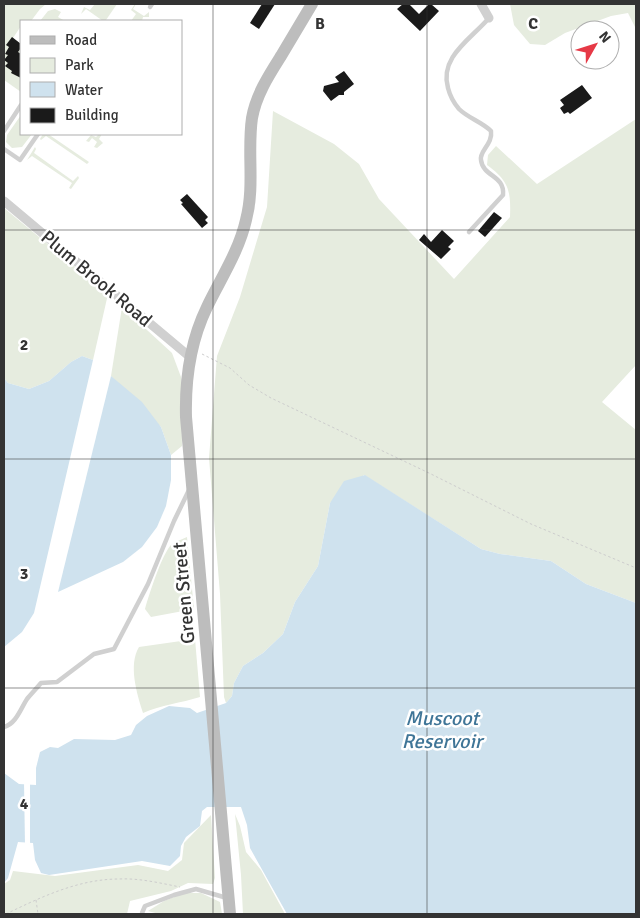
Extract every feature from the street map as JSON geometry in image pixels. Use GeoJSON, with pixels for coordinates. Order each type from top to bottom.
{"type":"FeatureCollection","features":[{"type":"Feature","properties":{"kind":"main road","name":"Green Street"},"geometry":{"type":"LineString","coordinates":[[230,914],[186,398],[190,354],[200,324],[235,251],[246,220],[251,185],[252,118],[255,105],[266,80],[312,4]]}},
{"type":"Feature","properties":{"kind":"street"},"geometry":{"type":"LineString","coordinates":[[481,4],[489,18]]}},
{"type":"Feature","properties":{"kind":"street","name":"Plum Brook Road"},"geometry":{"type":"LineString","coordinates":[[4,201],[190,354]]}},
{"type":"Feature","properties":{"kind":"lane"},"geometry":{"type":"LineString","coordinates":[[469,232],[503,195],[504,190],[499,181],[484,168],[481,161],[481,155],[490,140],[491,132],[461,110],[451,97],[446,79],[447,69],[453,54],[489,18]]}},
{"type":"Feature","properties":{"kind":"lane"},"geometry":{"type":"LineString","coordinates":[[4,131],[20,107]]}},
{"type":"Feature","properties":{"kind":"lane"},"geometry":{"type":"LineString","coordinates":[[4,157],[6,150],[20,160],[37,135]]}},
{"type":"Feature","properties":{"kind":"lane"},"geometry":{"type":"LineString","coordinates":[[4,727],[16,718],[40,683],[57,682],[94,654],[114,650],[148,584],[174,521],[192,485]]}},
{"type":"Feature","properties":{"kind":"lane"},"geometry":{"type":"LineString","coordinates":[[142,913],[145,906],[196,889],[229,898]]}},
{"type":"Feature","properties":{"kind":"path"},"geometry":{"type":"LineString","coordinates":[[190,354],[208,356],[230,368],[249,385],[271,398],[429,472],[531,524],[636,568]]}},
{"type":"Feature","properties":{"kind":"path"},"geometry":{"type":"LineString","coordinates":[[6,914],[59,890],[94,881],[120,878],[196,889]]}},
{"type":"Feature","properties":{"kind":"path"},"geometry":{"type":"LineString","coordinates":[[36,900],[38,914]]}},
{"type":"Feature","properties":{"kind":"green space"},"geometry":{"type":"Polygon","coordinates":[[[4,4],[46,4],[32,20],[20,20],[20,28],[13,38],[20,43],[20,91],[4,80],[4,4]]]}},
{"type":"Feature","properties":{"kind":"green space"},"geometry":{"type":"Polygon","coordinates":[[[95,4],[117,4],[106,20],[102,20],[86,9],[81,14],[84,7],[90,10],[95,4]]]}},
{"type":"Feature","properties":{"kind":"green space"},"geometry":{"type":"Polygon","coordinates":[[[136,4],[133,9],[144,16],[149,12],[149,17],[143,17],[142,20],[132,20],[136,14],[131,10],[136,4]]]}},
{"type":"Feature","properties":{"kind":"green space"},"geometry":{"type":"Polygon","coordinates":[[[510,4],[636,4],[636,29],[628,13],[600,20],[570,20],[570,31],[545,45],[530,44],[514,25],[510,4]]]}},
{"type":"Feature","properties":{"kind":"green space"},"geometry":{"type":"Polygon","coordinates":[[[55,9],[61,12],[58,17],[63,20],[41,20],[48,11],[55,9]]]}},
{"type":"Feature","properties":{"kind":"green space"},"geometry":{"type":"Polygon","coordinates":[[[273,111],[334,144],[359,164],[379,199],[454,279],[510,217],[510,200],[507,187],[500,176],[487,165],[488,155],[496,146],[537,184],[636,119],[636,365],[602,402],[636,430],[636,603],[586,584],[551,561],[500,554],[481,549],[364,475],[330,503],[318,566],[295,602],[283,634],[263,653],[243,666],[234,683],[232,696],[226,703],[224,697],[220,594],[209,458],[217,356],[240,297],[267,207],[273,111]]]}},
{"type":"Feature","properties":{"kind":"green space"},"geometry":{"type":"Polygon","coordinates":[[[20,116],[20,135],[31,135],[22,147],[12,148],[6,142],[7,135],[20,116]]]}},
{"type":"Feature","properties":{"kind":"green space"},"geometry":{"type":"Polygon","coordinates":[[[42,135],[49,135],[89,162],[87,164],[46,136],[40,139],[42,135]]]}},
{"type":"Feature","properties":{"kind":"green space"},"geometry":{"type":"Polygon","coordinates":[[[91,135],[96,137],[101,135],[99,139],[103,143],[97,148],[94,147],[97,142],[92,138],[89,142],[86,141],[91,135]]]}},
{"type":"Feature","properties":{"kind":"green space"},"geometry":{"type":"Polygon","coordinates":[[[35,147],[34,153],[73,181],[78,176],[79,178],[71,189],[69,188],[72,183],[32,156],[27,160],[35,147]]]}},
{"type":"Feature","properties":{"kind":"green space"},"geometry":{"type":"Polygon","coordinates":[[[4,208],[108,294],[93,360],[82,356],[71,362],[49,381],[29,389],[8,383],[4,378],[4,208]]]}},
{"type":"Feature","properties":{"kind":"green space"},"geometry":{"type":"Polygon","coordinates":[[[122,307],[172,353],[181,377],[182,446],[171,455],[161,427],[111,376],[122,307]]]}},
{"type":"Feature","properties":{"kind":"green space"},"geometry":{"type":"Polygon","coordinates":[[[187,537],[194,609],[151,617],[145,609],[160,565],[172,544],[187,537]]]}},
{"type":"Feature","properties":{"kind":"green space"},"geometry":{"type":"Polygon","coordinates":[[[195,639],[200,697],[143,713],[136,689],[134,671],[134,662],[139,647],[195,639]]]}},
{"type":"Feature","properties":{"kind":"green space"},"geometry":{"type":"Polygon","coordinates":[[[235,814],[246,852],[261,870],[285,914],[243,914],[235,814]]]}},
{"type":"Feature","properties":{"kind":"green space"},"geometry":{"type":"Polygon","coordinates":[[[211,815],[215,878],[213,884],[188,883],[171,891],[130,901],[127,914],[4,914],[4,884],[10,880],[13,871],[55,876],[138,865],[168,871],[182,860],[184,843],[211,815]]]}},
{"type":"Feature","properties":{"kind":"green space"},"geometry":{"type":"Polygon","coordinates":[[[184,893],[201,893],[220,902],[222,914],[159,914],[148,911],[164,901],[184,893]]]}},
{"type":"Feature","properties":{"kind":"water"},"geometry":{"type":"Polygon","coordinates":[[[82,356],[93,360],[34,613],[22,632],[4,647],[4,378],[8,383],[29,389],[49,381],[71,362],[82,356]]]}},
{"type":"Feature","properties":{"kind":"water"},"geometry":{"type":"Polygon","coordinates":[[[111,376],[142,402],[161,427],[171,455],[171,480],[166,506],[157,527],[142,547],[123,562],[58,592],[111,376]]]}},
{"type":"Feature","properties":{"kind":"water","name":"Muscoot Reservoir"},"geometry":{"type":"Polygon","coordinates":[[[365,475],[481,549],[500,554],[551,561],[586,584],[636,603],[636,914],[287,914],[250,848],[247,825],[241,807],[207,807],[202,811],[200,826],[186,837],[181,846],[180,856],[170,866],[142,861],[49,875],[41,873],[35,860],[33,843],[18,842],[8,878],[4,883],[4,773],[19,784],[36,785],[36,768],[40,752],[50,747],[58,748],[74,739],[115,740],[131,735],[136,725],[147,716],[169,706],[190,708],[197,713],[226,703],[232,696],[234,683],[243,666],[263,653],[283,634],[295,602],[318,566],[330,503],[344,481],[365,475]]]}},
{"type":"Feature","properties":{"kind":"pier"},"geometry":{"type":"Polygon","coordinates":[[[24,782],[30,782],[30,845],[25,845],[24,782]]]}},
{"type":"Feature","properties":{"kind":"building"},"geometry":{"type":"Polygon","coordinates":[[[262,4],[275,4],[259,29],[250,23],[262,4]]]}},
{"type":"Feature","properties":{"kind":"building"},"geometry":{"type":"Polygon","coordinates":[[[403,4],[409,4],[419,14],[429,4],[439,11],[420,31],[397,9],[403,4]]]}},
{"type":"Feature","properties":{"kind":"building"},"geometry":{"type":"Polygon","coordinates":[[[12,37],[20,43],[18,52],[20,53],[20,78],[11,73],[12,71],[5,66],[8,63],[4,60],[8,55],[5,54],[9,47],[6,45],[12,37]]]}},
{"type":"Feature","properties":{"kind":"building"},"geometry":{"type":"Polygon","coordinates":[[[344,71],[354,84],[344,92],[344,95],[339,95],[331,101],[323,91],[324,86],[339,82],[335,77],[344,71]]]}},
{"type":"Feature","properties":{"kind":"building"},"geometry":{"type":"Polygon","coordinates":[[[582,85],[592,98],[570,114],[568,112],[564,114],[560,108],[564,105],[560,100],[582,85]]]}},
{"type":"Feature","properties":{"kind":"building"},"geometry":{"type":"Polygon","coordinates":[[[187,194],[208,217],[205,220],[208,223],[202,228],[181,204],[183,203],[180,200],[187,194]]]}},
{"type":"Feature","properties":{"kind":"building"},"geometry":{"type":"Polygon","coordinates":[[[494,212],[502,218],[485,237],[478,231],[494,212]]]}},
{"type":"Feature","properties":{"kind":"building"},"geometry":{"type":"Polygon","coordinates":[[[442,230],[454,241],[448,247],[451,249],[441,259],[419,240],[424,234],[431,242],[442,230]]]}}]}
